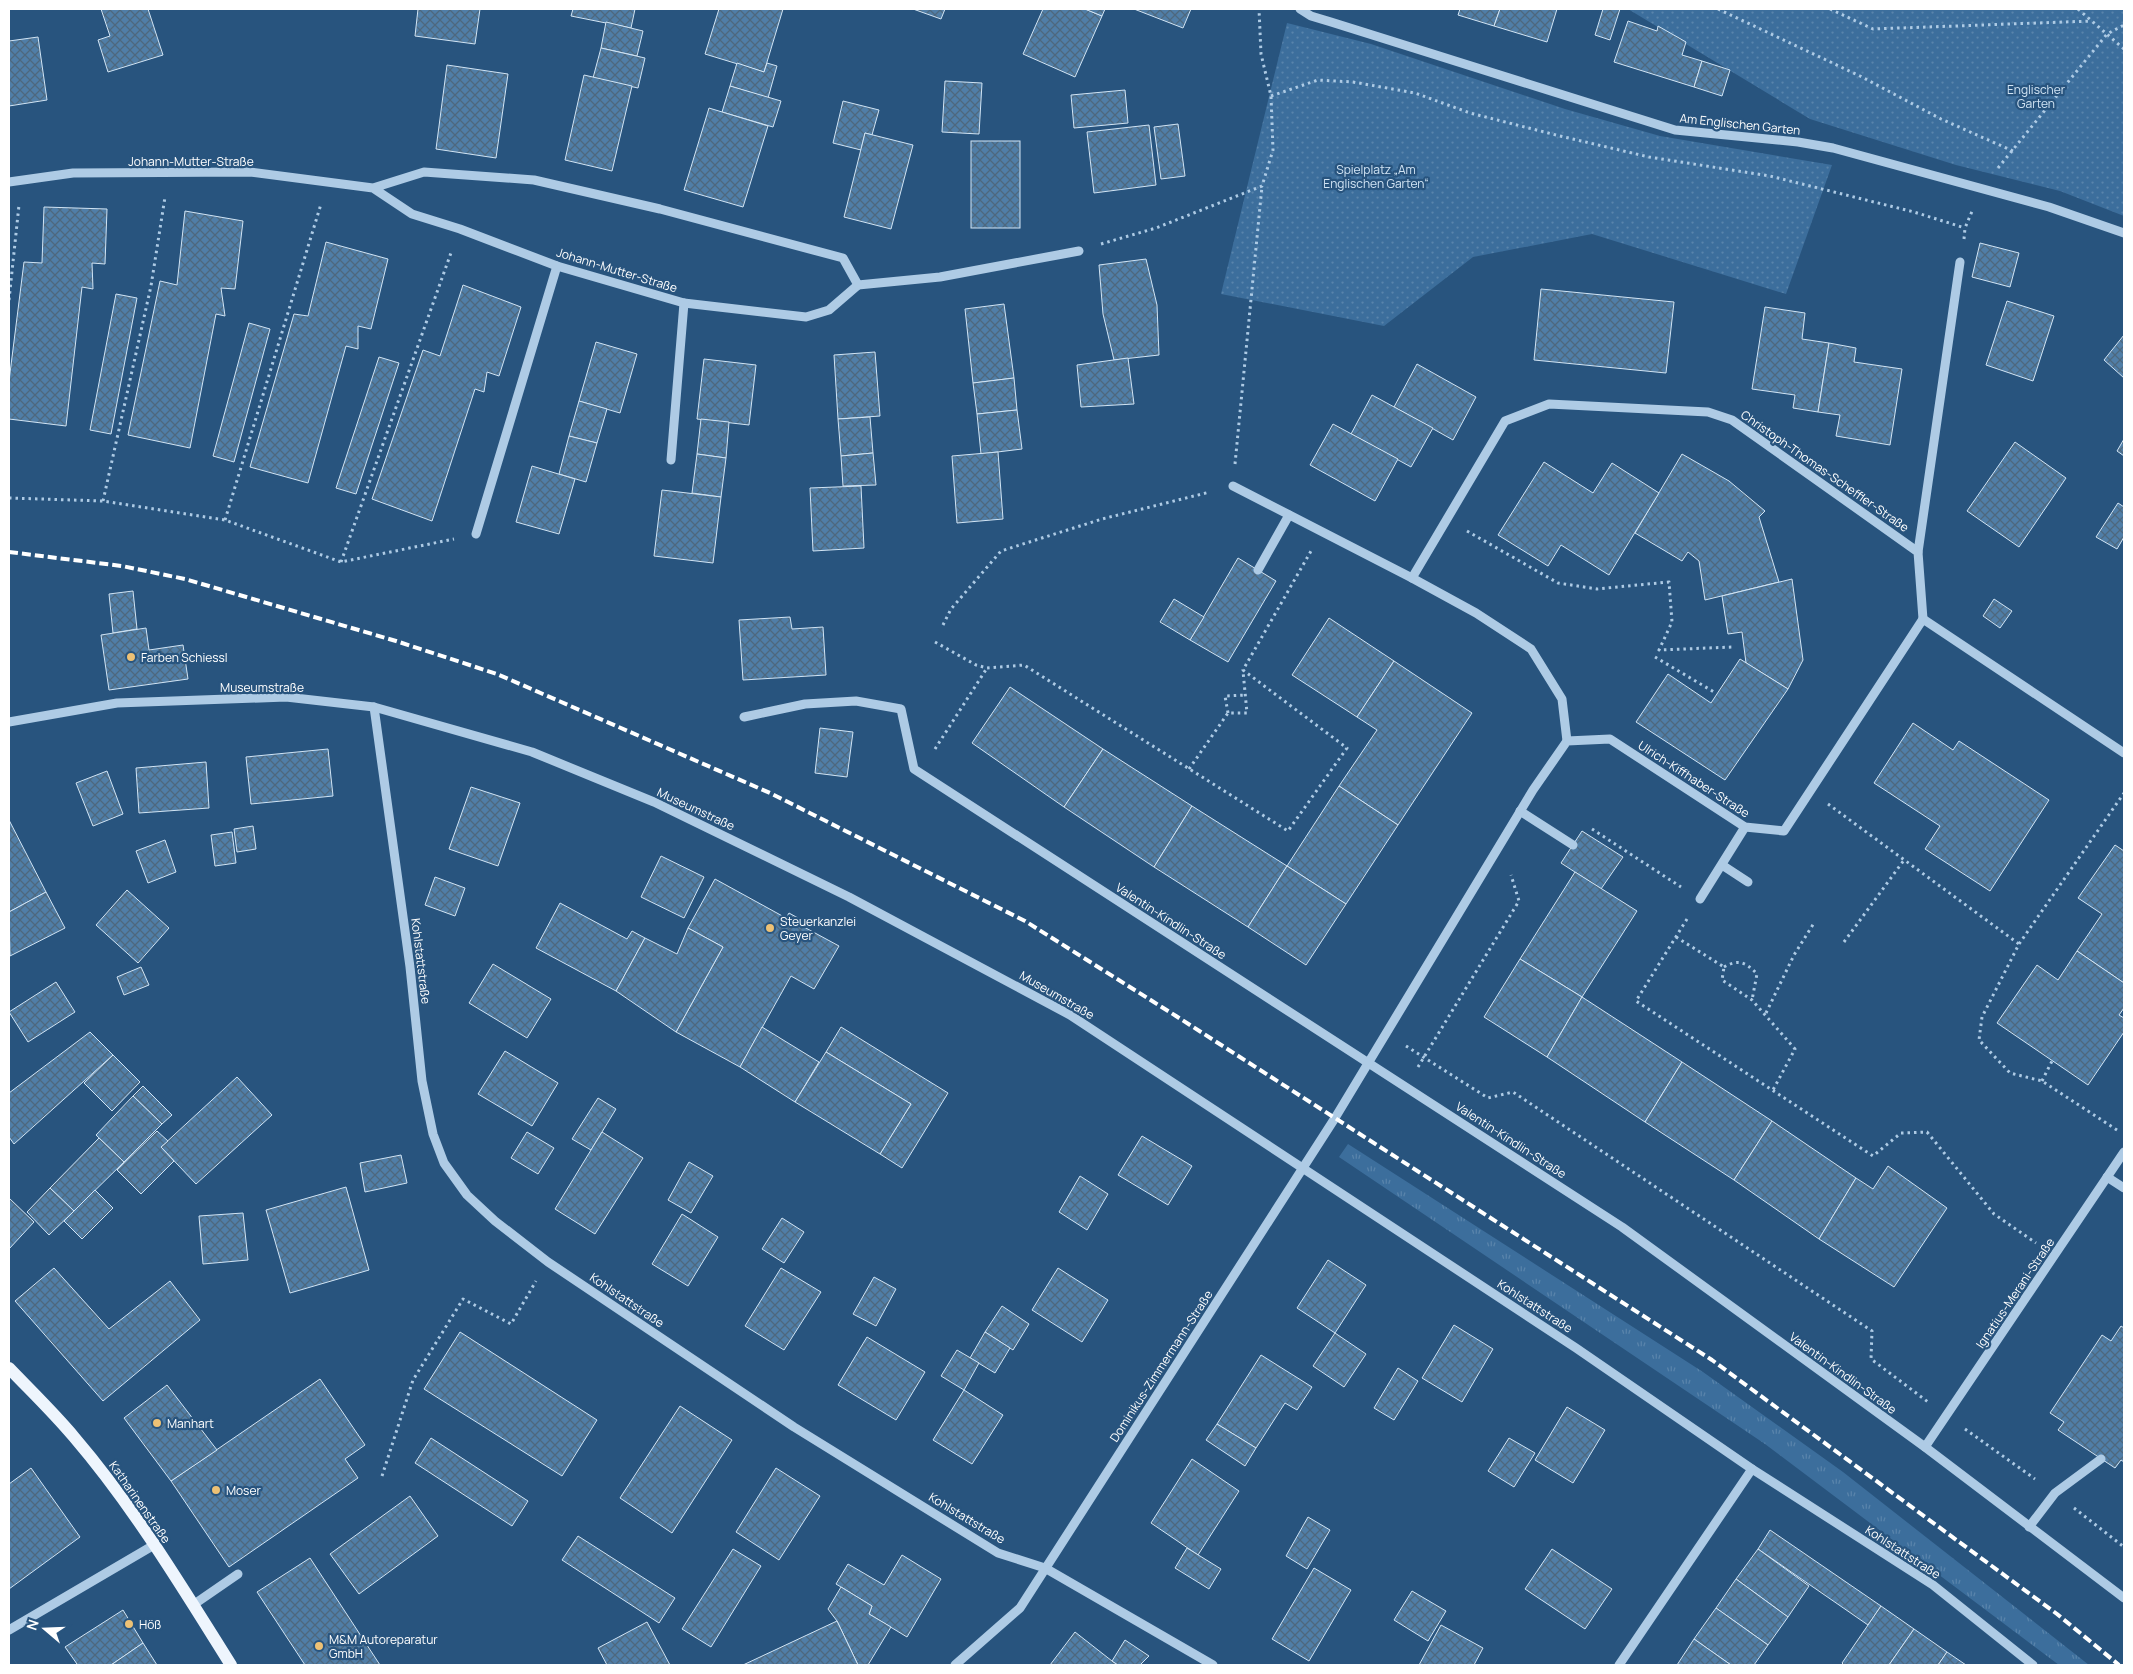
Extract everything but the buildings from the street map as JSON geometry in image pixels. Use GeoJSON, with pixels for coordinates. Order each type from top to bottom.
{"type":"FeatureCollection","features":[{"type":"Feature","properties":{"kind":"main road","name":"Katharinenstraße"},"geometry":{"type":"LineString","coordinates":[[9,1368],[73,1436],[154,1545],[231,1665]]}},
{"type":"Feature","properties":{"kind":"street","name":"Am Englischen Garten"},"geometry":{"type":"LineString","coordinates":[[1300,9],[1331,22],[1675,130],[1798,142],[1833,148],[2049,207],[2124,233]]}},
{"type":"Feature","properties":{"kind":"street","name":"Johann-Mutter-Straße"},"geometry":{"type":"LineString","coordinates":[[9,182],[73,173],[169,172],[250,172],[373,188],[424,172],[534,180],[660,209],[843,258],[858,285],[829,310],[806,317],[684,303],[557,266],[460,229],[412,214],[373,188]]}},
{"type":"Feature","properties":{"kind":"street"},"geometry":{"type":"LineString","coordinates":[[858,285],[940,277],[1079,251]]}},
{"type":"Feature","properties":{"kind":"street"},"geometry":{"type":"LineString","coordinates":[[1960,262],[1918,552],[1923,619],[2124,753]]}},
{"type":"Feature","properties":{"kind":"street"},"geometry":{"type":"LineString","coordinates":[[476,534],[557,266]]}},
{"type":"Feature","properties":{"kind":"street"},"geometry":{"type":"LineString","coordinates":[[671,460],[684,303]]}},
{"type":"Feature","properties":{"kind":"street","name":"Christoph-Thomas-Scheffler-Straße"},"geometry":{"type":"LineString","coordinates":[[1412,578],[1505,421],[1549,404],[1708,412],[1732,420],[1918,552]]}},
{"type":"Feature","properties":{"kind":"street"},"geometry":{"type":"LineString","coordinates":[[1233,486],[1476,613],[1531,649],[1562,699],[1567,741],[1520,811],[1368,1063]]}},
{"type":"Feature","properties":{"kind":"street"},"geometry":{"type":"LineString","coordinates":[[1258,570],[1289,514]]}},
{"type":"Feature","properties":{"kind":"street","name":"Ulrich-Kiffhaber-Straße"},"geometry":{"type":"LineString","coordinates":[[1567,741],[1610,739],[1745,827],[1784,832],[1923,619]]}},
{"type":"Feature","properties":{"kind":"street","name":"Museumstraße"},"geometry":{"type":"LineString","coordinates":[[9,722],[117,703],[286,697],[374,707],[532,752],[654,802],[772,858],[957,953],[1070,1015],[1302,1168]]}},
{"type":"Feature","properties":{"kind":"street"},"geometry":{"type":"LineString","coordinates":[[744,717],[805,704],[856,700],[901,709],[914,769],[920,773]]}},
{"type":"Feature","properties":{"kind":"street","name":"Kohlstattstraße"},"geometry":{"type":"LineString","coordinates":[[374,707],[387,813],[410,967],[422,1081],[434,1134],[444,1163],[467,1195],[495,1221],[548,1262],[802,1433],[998,1553],[1045,1568],[1213,1665]]}},
{"type":"Feature","properties":{"kind":"street","name":"Valentin-Kindlin-Straße"},"geometry":{"type":"LineString","coordinates":[[920,773],[1622,1228],[1925,1447],[2124,1598]]}},
{"type":"Feature","properties":{"kind":"street"},"geometry":{"type":"LineString","coordinates":[[1520,811],[1573,845]]}},
{"type":"Feature","properties":{"kind":"street"},"geometry":{"type":"LineString","coordinates":[[1700,899],[1745,827]]}},
{"type":"Feature","properties":{"kind":"street"},"geometry":{"type":"LineString","coordinates":[[1722,865],[1748,882]]}},
{"type":"Feature","properties":{"kind":"street","name":"Dominikus-Zimmermann-Straße"},"geometry":{"type":"LineString","coordinates":[[955,1665],[1020,1608],[1368,1063]]}},
{"type":"Feature","properties":{"kind":"street","name":"Ignatius-Merani-Straße"},"geometry":{"type":"LineString","coordinates":[[1925,1447],[2124,1152]]}},
{"type":"Feature","properties":{"kind":"street","name":"Kohlstattstraße"},"geometry":{"type":"LineString","coordinates":[[1302,1168],[1576,1348],[1752,1469],[1933,1585],[2033,1665]]}},
{"type":"Feature","properties":{"kind":"street"},"geometry":{"type":"LineString","coordinates":[[2107,1177],[2124,1188]]}},
{"type":"Feature","properties":{"kind":"street"},"geometry":{"type":"LineString","coordinates":[[2029,1527],[2055,1494],[2101,1459]]}},
{"type":"Feature","properties":{"kind":"street"},"geometry":{"type":"LineString","coordinates":[[1619,1665],[1752,1469]]}},
{"type":"Feature","properties":{"kind":"street"},"geometry":{"type":"LineString","coordinates":[[9,1630],[154,1545]]}},
{"type":"Feature","properties":{"kind":"street"},"geometry":{"type":"LineString","coordinates":[[193,1604],[238,1574]]}},
{"type":"Feature","properties":{"kind":"path"},"geometry":{"type":"LineString","coordinates":[[943,625],[951,609],[1001,551],[1102,519],[1233,486],[1262,186],[1273,150],[1271,96],[1261,54],[1258,9]]}},
{"type":"Feature","properties":{"kind":"path"},"geometry":{"type":"LineString","coordinates":[[1718,9],[1860,76],[1941,119],[2013,151]]}},
{"type":"Feature","properties":{"kind":"path"},"geometry":{"type":"LineString","coordinates":[[1830,9],[1873,29],[2092,21]]}},
{"type":"Feature","properties":{"kind":"path"},"geometry":{"type":"LineString","coordinates":[[2078,9],[2124,49]]}},
{"type":"Feature","properties":{"kind":"path"},"geometry":{"type":"LineString","coordinates":[[1960,262],[1965,228],[1982,188],[2107,34],[2124,25]]}},
{"type":"Feature","properties":{"kind":"path"},"geometry":{"type":"LineString","coordinates":[[1271,96],[1318,80],[1353,82],[1415,93],[1470,113],[1556,135],[1649,157],[1770,176],[1914,212],[1965,228]]}},
{"type":"Feature","properties":{"kind":"path"},"geometry":{"type":"LineString","coordinates":[[103,501],[151,286],[169,172]]}},
{"type":"Feature","properties":{"kind":"path"},"geometry":{"type":"LineString","coordinates":[[9,300],[22,180]]}},
{"type":"Feature","properties":{"kind":"path"},"geometry":{"type":"LineString","coordinates":[[225,520],[327,182]]}},
{"type":"Feature","properties":{"kind":"path"},"geometry":{"type":"LineString","coordinates":[[1079,251],[1156,228],[1262,186]]}},
{"type":"Feature","properties":{"kind":"path"},"geometry":{"type":"LineString","coordinates":[[341,562],[460,229]]}},
{"type":"Feature","properties":{"kind":"path"},"geometry":{"type":"LineString","coordinates":[[9,498],[103,501],[225,520],[341,562],[476,534]]}},
{"type":"Feature","properties":{"kind":"path"},"geometry":{"type":"LineString","coordinates":[[1447,519],[1558,583],[1597,589],[1669,582],[1672,622],[1660,650],[1732,647]]}},
{"type":"Feature","properties":{"kind":"path"},"geometry":{"type":"LineString","coordinates":[[1228,713],[1247,713],[1243,670],[1322,532]]}},
{"type":"Feature","properties":{"kind":"path"},"geometry":{"type":"LineString","coordinates":[[935,642],[976,665],[987,668],[1024,664],[1288,831],[1347,748],[1243,670]]}},
{"type":"Feature","properties":{"kind":"path"},"geometry":{"type":"LineString","coordinates":[[1655,657],[1714,692]]}},
{"type":"Feature","properties":{"kind":"path"},"geometry":{"type":"LineString","coordinates":[[920,773],[987,668]]}},
{"type":"Feature","properties":{"kind":"path"},"geometry":{"type":"LineString","coordinates":[[1189,769],[1228,713],[1226,696],[1246,695]]}},
{"type":"Feature","properties":{"kind":"path"},"geometry":{"type":"LineString","coordinates":[[1812,791],[2018,944]]}},
{"type":"Feature","properties":{"kind":"path"},"geometry":{"type":"LineString","coordinates":[[2124,793],[2018,944],[1982,1017],[1979,1040],[2010,1073],[2042,1081],[2124,1135]]}},
{"type":"Feature","properties":{"kind":"path"},"geometry":{"type":"LineString","coordinates":[[1586,825],[1700,899],[1636,1001],[1873,1156],[1901,1133],[1927,1132],[1994,1214],[2055,1256]]}},
{"type":"Feature","properties":{"kind":"path"},"geometry":{"type":"LineString","coordinates":[[1844,942],[1904,860]]}},
{"type":"Feature","properties":{"kind":"path"},"geometry":{"type":"LineString","coordinates":[[1406,1087],[1519,901],[1510,873]]}},
{"type":"Feature","properties":{"kind":"path"},"geometry":{"type":"LineString","coordinates":[[1766,1013],[1794,955],[1814,923]]}},
{"type":"Feature","properties":{"kind":"path"},"geometry":{"type":"LineString","coordinates":[[1676,937],[1724,966]]}},
{"type":"Feature","properties":{"kind":"path"},"geometry":{"type":"LineString","coordinates":[[1724,966],[1735,961],[1748,964],[1757,974],[1752,1000]]}},
{"type":"Feature","properties":{"kind":"path"},"geometry":{"type":"LineString","coordinates":[[1724,966],[1722,980],[1752,1000],[1766,1013],[1795,1049],[1773,1090]]}},
{"type":"Feature","properties":{"kind":"path"},"geometry":{"type":"LineString","coordinates":[[1386,1033],[1488,1098],[1513,1092],[1872,1331],[1871,1359],[2124,1547]]}},
{"type":"Feature","properties":{"kind":"path"},"geometry":{"type":"LineString","coordinates":[[2042,1081],[2052,1061]]}},
{"type":"Feature","properties":{"kind":"path"},"geometry":{"type":"LineString","coordinates":[[382,1476],[413,1380],[463,1299],[510,1324],[548,1262]]}},
{"type":"Feature","properties":{"kind":"green space","name":"Englischer Garten"},"geometry":{"type":"Polygon","coordinates":[[[1628,9],[2124,9],[2124,216],[2060,191],[1956,165],[1810,119],[1628,9]]]}},
{"type":"Feature","properties":{"kind":"green space","name":"Spielplatz „Am Englischen Garten“"},"geometry":{"type":"Polygon","coordinates":[[[1287,23],[1371,44],[1565,109],[1660,136],[1832,165],[1786,294],[1592,234],[1473,257],[1384,326],[1221,294],[1287,23]]]}},
{"type":"Feature","properties":{"kind":"green space"},"geometry":{"type":"Polygon","coordinates":[[[1348,1144],[1703,1372],[1843,1472],[2089,1665],[2059,1665],[1765,1444],[1339,1157],[1348,1144]]]}},
{"type":"Feature","properties":{"kind":"railway"},"geometry":{"type":"LineString","coordinates":[[9,552],[122,566],[185,579],[396,641],[497,674],[770,793],[1025,921],[1712,1360],[2057,1614],[2119,1665]]}},
{"type":"Feature","properties":{"kind":"place","name":"Farben Schiessl"},"geometry":{"type":"Point","coordinates":[131,657]}},
{"type":"Feature","properties":{"kind":"place","name":"Steuerkanzlei Geyer"},"geometry":{"type":"Point","coordinates":[770,928]}},
{"type":"Feature","properties":{"kind":"place","name":"Manhart"},"geometry":{"type":"Point","coordinates":[157,1423]}},
{"type":"Feature","properties":{"kind":"place","name":"Moser"},"geometry":{"type":"Point","coordinates":[216,1490]}},
{"type":"Feature","properties":{"kind":"place","name":"Höß"},"geometry":{"type":"Point","coordinates":[129,1624]}},
{"type":"Feature","properties":{"kind":"place","name":"M&M Autoreparatur GmbH"},"geometry":{"type":"Point","coordinates":[319,1646]}}]}
